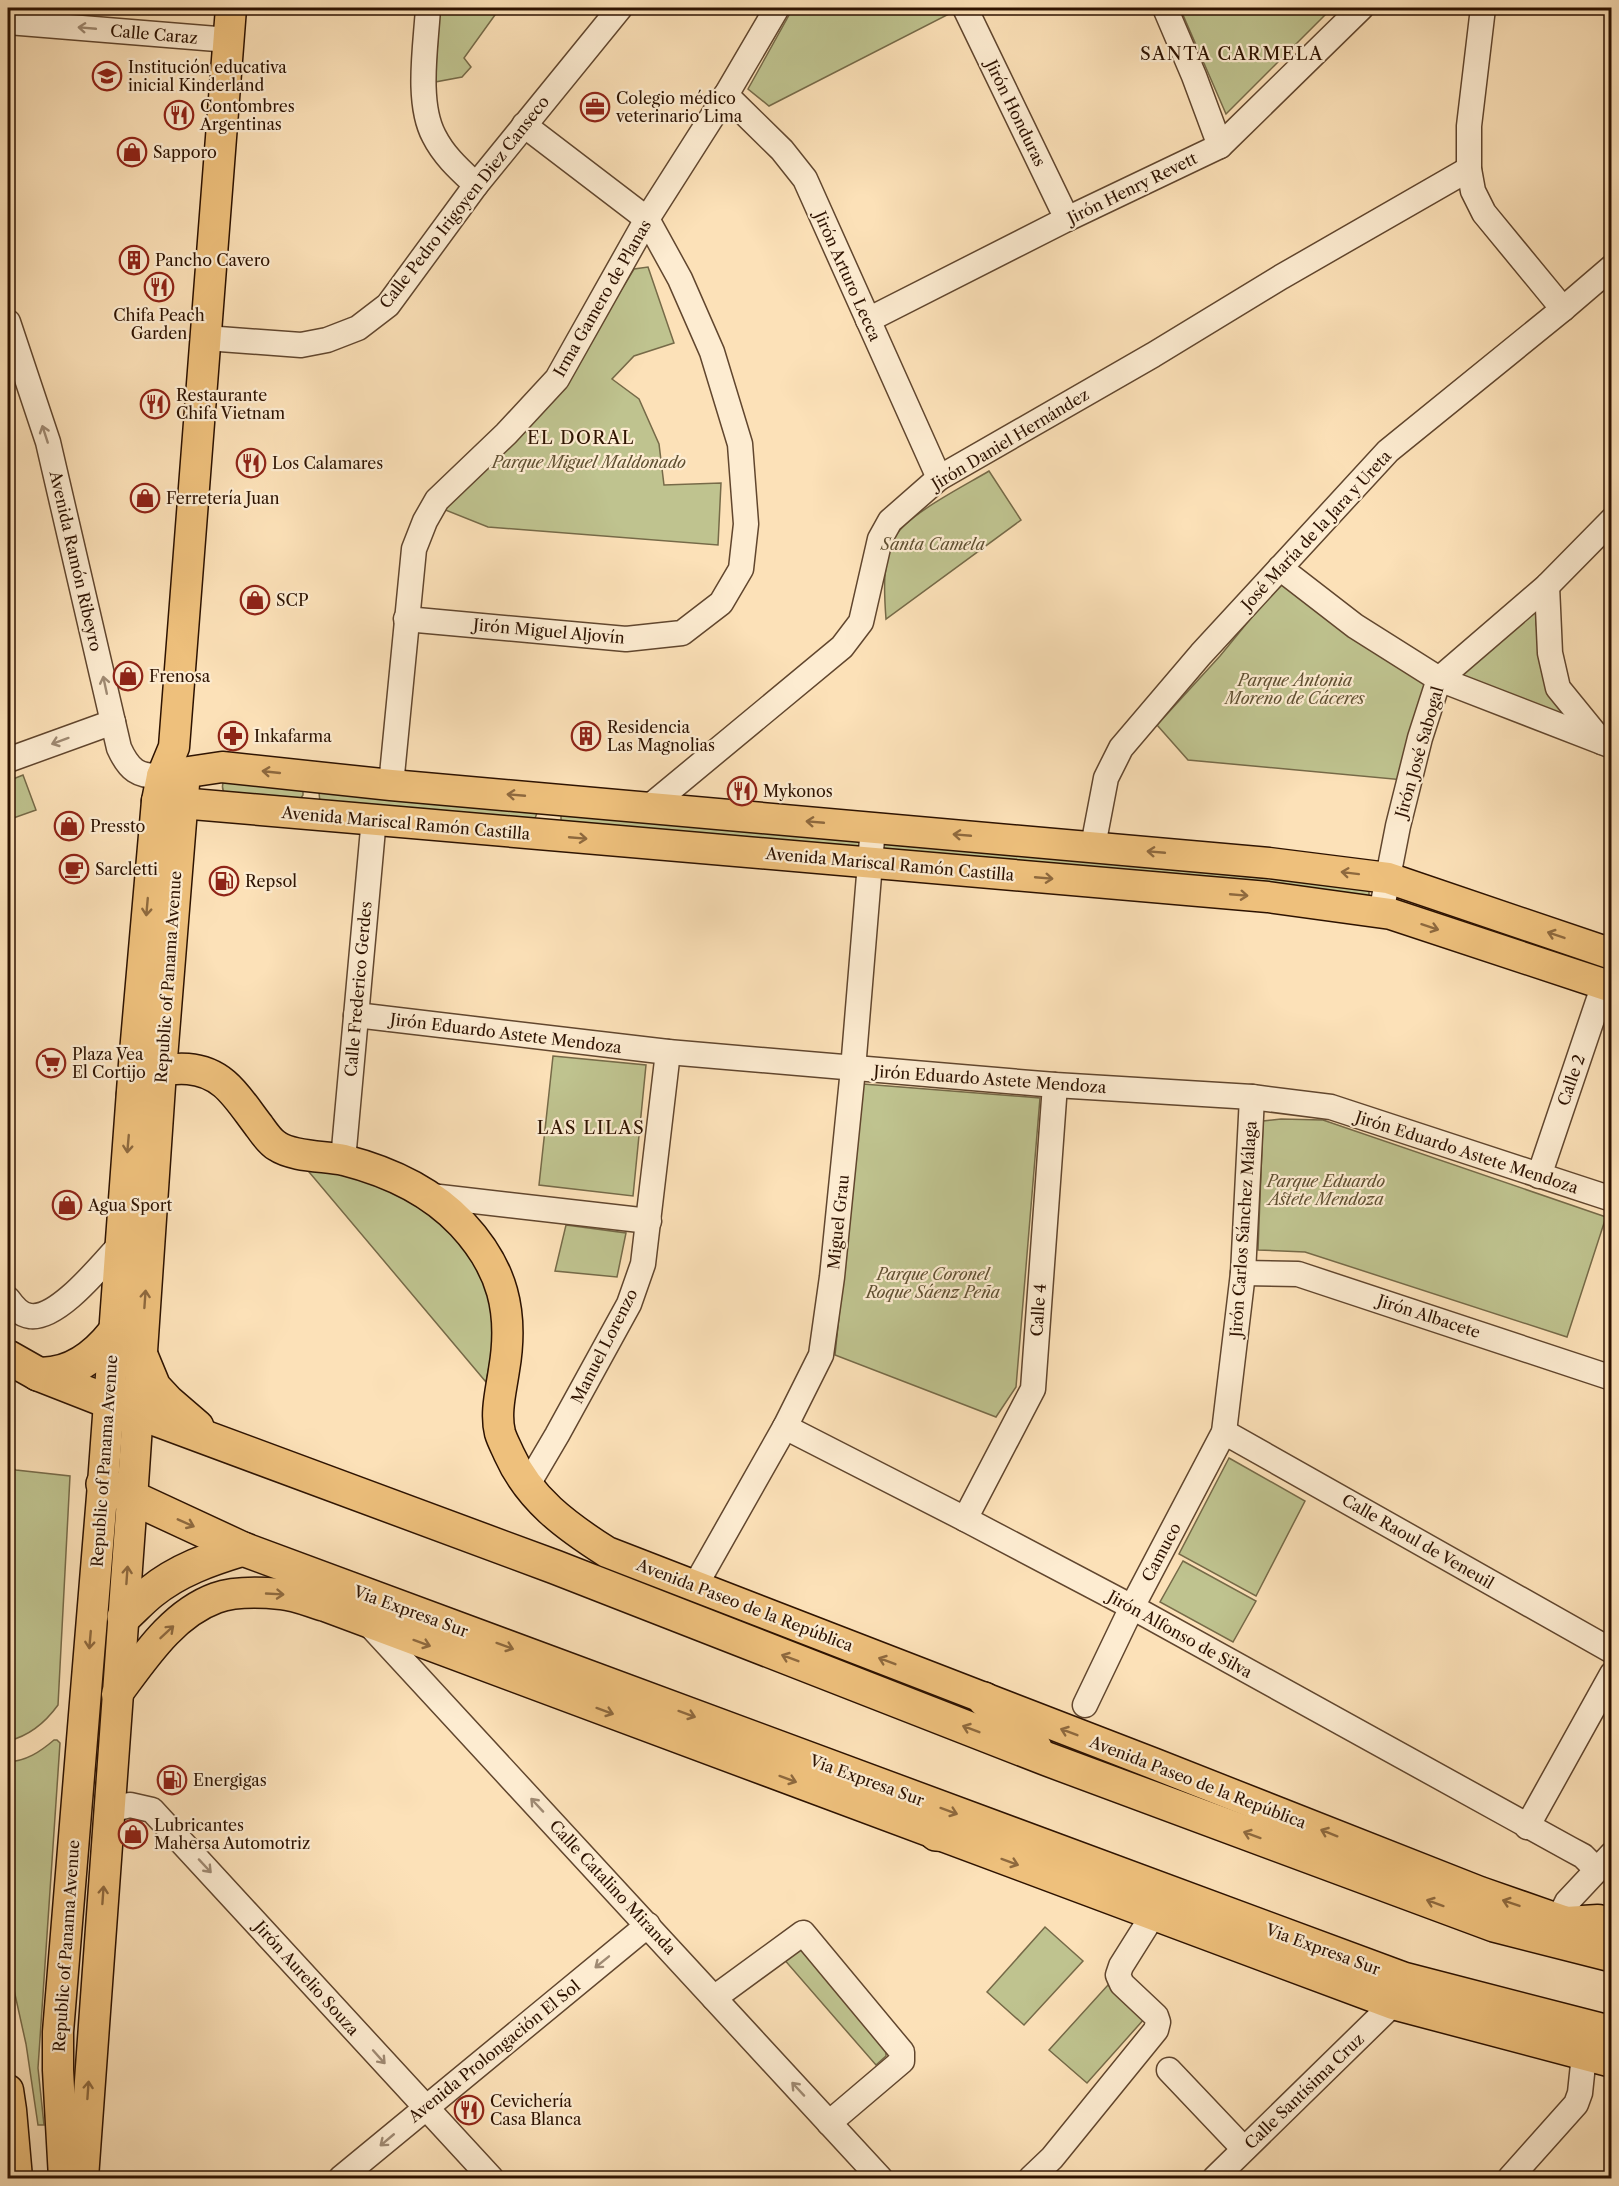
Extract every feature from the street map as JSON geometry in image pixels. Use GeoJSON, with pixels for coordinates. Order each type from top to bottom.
{"type":"FeatureCollection","features":[{"type":"Feature","properties":{"kind":"highway"},"geometry":{"type":"LineString","coordinates":[[38,1374],[50,1375],[80,1364],[93,1356],[114,1333]]}},
{"type":"Feature","properties":{"kind":"highway"},"geometry":{"type":"LineString","coordinates":[[8,1357],[38,1374],[138,1413],[555,1567],[1047,1759],[1494,1925],[1611,1955]]}},
{"type":"Feature","properties":{"kind":"highway"},"geometry":{"type":"LineString","coordinates":[[142,1358],[154,1387],[210,1438]]}},
{"type":"Feature","properties":{"kind":"highway","name":"Via Expresa Sur"},"geometry":{"type":"LineString","coordinates":[[103,1484],[243,1549],[1403,1979],[1611,2033]]}},
{"type":"Feature","properties":{"kind":"highway"},"geometry":{"type":"LineString","coordinates":[[124,1617],[169,1579],[208,1560],[243,1549]]}},
{"type":"Feature","properties":{"kind":"highway"},"geometry":{"type":"LineString","coordinates":[[984,1699],[1047,1759]]}},
{"type":"Feature","properties":{"kind":"highway"},"geometry":{"type":"LineString","coordinates":[[936,1834],[1023,1838]]}},
{"type":"Feature","properties":{"kind":"main road","name":"Republic of Panama Avenue"},"geometry":{"type":"LineString","coordinates":[[83,2178],[161,1071],[172,780],[231,8]]}},
{"type":"Feature","properties":{"kind":"main road"},"geometry":{"type":"LineString","coordinates":[[172,780],[222,767],[391,785],[1269,863],[1388,878],[1611,954]]}},
{"type":"Feature","properties":{"kind":"main road"},"geometry":{"type":"LineString","coordinates":[[309,813],[313,776]]}},
{"type":"Feature","properties":{"kind":"main road","name":"Republic of Panama Avenue"},"geometry":{"type":"LineString","coordinates":[[64,2178],[58,2032],[103,1484],[107,1401],[142,956],[172,780]]}},
{"type":"Feature","properties":{"kind":"main road","name":"Avenida Mariscal Ramón Castilla"},"geometry":{"type":"LineString","coordinates":[[172,780],[309,813],[1268,897],[1391,914],[1608,985]]}},
{"type":"Feature","properties":{"kind":"main road"},"geometry":{"type":"LineString","coordinates":[[544,835],[547,798]]}},
{"type":"Feature","properties":{"kind":"main road","name":"Avenida Paseo de la República"},"geometry":{"type":"LineString","coordinates":[[161,1071],[200,1070],[214,1075],[227,1085],[278,1147],[292,1152],[344,1160],[389,1175],[431,1196],[462,1224],[486,1256],[502,1286],[509,1325],[507,1356],[498,1412],[500,1434],[526,1486],[547,1509],[574,1532],[607,1552],[1480,1892],[1566,1922],[1598,1920],[1611,1923]]}},
{"type":"Feature","properties":{"kind":"main road"},"geometry":{"type":"LineString","coordinates":[[132,1094],[161,1071]]}},
{"type":"Feature","properties":{"kind":"main road"},"geometry":{"type":"LineString","coordinates":[[117,1694],[164,1634],[190,1612],[216,1598],[242,1593],[283,1594],[325,1606],[1393,2004],[1598,2058]]}},
{"type":"Feature","properties":{"kind":"main road"},"geometry":{"type":"LineString","coordinates":[[9,2104],[17,2178]]}},
{"type":"Feature","properties":{"kind":"street"},"geometry":{"type":"LineString","coordinates":[[428,8],[424,69],[425,106],[433,134],[448,159],[476,185]]}},
{"type":"Feature","properties":{"kind":"street","name":"Calle Pedro Irigoyen Diez Canseco"},"geometry":{"type":"LineString","coordinates":[[206,338],[301,345],[327,340],[358,328],[388,305],[476,185],[620,8]]}},
{"type":"Feature","properties":{"kind":"street","name":"Irma Gamero de Planas"},"geometry":{"type":"LineString","coordinates":[[391,785],[414,549],[425,521],[437,500],[506,434],[557,379],[647,219],[726,95],[777,8]]}},
{"type":"Feature","properties":{"kind":"street","name":"Jirón Honduras"},"geometry":{"type":"LineString","coordinates":[[965,8],[1067,219]]}},
{"type":"Feature","properties":{"kind":"street"},"geometry":{"type":"LineString","coordinates":[[1165,8],[1194,75],[1220,146]]}},
{"type":"Feature","properties":{"kind":"street","name":"Jirón Henry Revett"},"geometry":{"type":"LineString","coordinates":[[868,320],[1067,219],[1220,146],[1361,8]]}},
{"type":"Feature","properties":{"kind":"street"},"geometry":{"type":"LineString","coordinates":[[1483,8],[1469,126],[1469,168],[1473,191],[1484,213],[1563,309]]}},
{"type":"Feature","properties":{"kind":"street","name":"Calle Caraz"},"geometry":{"type":"LineString","coordinates":[[8,22],[229,40]]}},
{"type":"Feature","properties":{"kind":"street","name":"Jirón Arturo Lecca"},"geometry":{"type":"LineString","coordinates":[[726,95],[782,150],[805,179],[939,478]]}},
{"type":"Feature","properties":{"kind":"street","name":"Jirón Miguel Aljovín"},"geometry":{"type":"LineString","coordinates":[[406,619],[626,639],[682,633],[721,603],[741,569],[746,524],[740,444],[711,352],[672,265],[647,219],[524,125]]}},
{"type":"Feature","properties":{"kind":"street","name":"Jirón Daniel Hernández"},"geometry":{"type":"LineString","coordinates":[[649,807],[842,647],[861,622],[880,539],[890,521],[939,478],[1153,355],[1281,277],[1469,168]]}},
{"type":"Feature","properties":{"kind":"street"},"geometry":{"type":"LineString","coordinates":[[627,255],[651,252],[672,265]]}},
{"type":"Feature","properties":{"kind":"street","name":"José María de la Jara y Ureta"},"geometry":{"type":"LineString","coordinates":[[1093,846],[1106,778],[1121,748],[1201,654],[1388,451],[1563,309],[1611,267]]}},
{"type":"Feature","properties":{"kind":"street","name":"Avenida Ramón Ribeyro"},"geometry":{"type":"LineString","coordinates":[[8,322],[48,442],[119,748],[131,768],[147,777],[172,780]]}},
{"type":"Feature","properties":{"kind":"street","name":"Jirón José Sabogal"},"geometry":{"type":"LineString","coordinates":[[1381,913],[1398,826],[1420,738],[1439,679],[1547,586],[1611,520]]}},
{"type":"Feature","properties":{"kind":"street"},"geometry":{"type":"LineString","coordinates":[[1280,568],[1355,626],[1439,679],[1607,745]]}},
{"type":"Feature","properties":{"kind":"street"},"geometry":{"type":"LineString","coordinates":[[1547,586],[1550,653],[1558,688],[1607,745]]}},
{"type":"Feature","properties":{"kind":"street"},"geometry":{"type":"LineString","coordinates":[[8,760],[113,722]]}},
{"type":"Feature","properties":{"kind":"street","name":"Calle Frederico Gerdes"},"geometry":{"type":"LineString","coordinates":[[344,1160],[374,818]]}},
{"type":"Feature","properties":{"kind":"street","name":"Miguel Grau"},"geometry":{"type":"LineString","coordinates":[[695,1586],[785,1427],[821,1355],[832,1277],[854,1069],[873,827]]}},
{"type":"Feature","properties":{"kind":"street","name":"Calle 2"},"geometry":{"type":"LineString","coordinates":[[1539,1176],[1608,985]]}},
{"type":"Feature","properties":{"kind":"street","name":"Jirón Eduardo Astete Mendoza"},"geometry":{"type":"LineString","coordinates":[[356,1015],[668,1052],[1055,1085],[1252,1097],[1331,1107],[1611,1199]]}},
{"type":"Feature","properties":{"kind":"street","name":"Manuel Lorenzo"},"geometry":{"type":"LineString","coordinates":[[526,1486],[557,1435],[629,1304],[643,1264],[668,1052]]}},
{"type":"Feature","properties":{"kind":"street","name":"Calle 4"},"geometry":{"type":"LineString","coordinates":[[965,1518],[1033,1389],[1055,1085]]}},
{"type":"Feature","properties":{"kind":"street","name":"Jirón Carlos Sánchez Málaga"},"geometry":{"type":"LineString","coordinates":[[1224,1432],[1243,1273],[1252,1097]]}},
{"type":"Feature","properties":{"kind":"street"},"geometry":{"type":"LineString","coordinates":[[431,1196],[649,1221]]}},
{"type":"Feature","properties":{"kind":"street"},"geometry":{"type":"LineString","coordinates":[[8,1299],[15,1308],[30,1316],[50,1312],[79,1289],[120,1245]]}},
{"type":"Feature","properties":{"kind":"street","name":"Jirón Albacete"},"geometry":{"type":"LineString","coordinates":[[1243,1273],[1298,1274],[1611,1378]]}},
{"type":"Feature","properties":{"kind":"street","name":"Jirón Alfonso de Silva"},"geometry":{"type":"LineString","coordinates":[[785,1427],[965,1518],[1132,1607],[1527,1827],[1583,1856],[1604,1861]]}},
{"type":"Feature","properties":{"kind":"street","name":"Camuco"},"geometry":{"type":"LineString","coordinates":[[1085,1705],[1132,1607],[1224,1432]]}},
{"type":"Feature","properties":{"kind":"street","name":"Calle Raoul de Veneuil"},"geometry":{"type":"LineString","coordinates":[[1224,1432],[1611,1651]]}},
{"type":"Feature","properties":{"kind":"street","name":"Calle Catalino Miranda"},"geometry":{"type":"LineString","coordinates":[[357,1591],[358,1608],[367,1623],[880,2178]]}},
{"type":"Feature","properties":{"kind":"street"},"geometry":{"type":"LineString","coordinates":[[1527,1827],[1611,1674]]}},
{"type":"Feature","properties":{"kind":"street","name":"Jirón Aurelio Souza"},"geometry":{"type":"LineString","coordinates":[[109,1810],[130,1805],[152,1810],[491,2178]]}},
{"type":"Feature","properties":{"kind":"street"},"geometry":{"type":"LineString","coordinates":[[1566,1922],[1564,1908],[1567,1902],[1604,1861]]}},
{"type":"Feature","properties":{"kind":"street"},"geometry":{"type":"LineString","coordinates":[[1031,2178],[1052,2158],[1156,2030],[1158,2022],[1156,2016],[1122,1984],[1118,1975],[1121,1966],[1148,1923]]}},
{"type":"Feature","properties":{"kind":"street","name":"Avenida Prolongación El Sol"},"geometry":{"type":"LineString","coordinates":[[341,2178],[648,1925]]}},
{"type":"Feature","properties":{"kind":"street"},"geometry":{"type":"LineString","coordinates":[[714,1998],[803,1933],[902,2052],[902,2061],[829,2123]]}},
{"type":"Feature","properties":{"kind":"street","name":"Calle Santísima Cruz"},"geometry":{"type":"LineString","coordinates":[[1215,2178],[1393,2004]]}},
{"type":"Feature","properties":{"kind":"street"},"geometry":{"type":"LineString","coordinates":[[1510,2178],[1576,2104],[1598,2058]]}},
{"type":"Feature","properties":{"kind":"street"},"geometry":{"type":"LineString","coordinates":[[1169,2070],[1244,2149]]}},
{"type":"Feature","properties":{"kind":"green space"},"geometry":{"type":"Polygon","coordinates":[[[440,8],[500,8],[464,58],[471,67],[462,77],[435,82],[440,8]]]}},
{"type":"Feature","properties":{"kind":"green space"},"geometry":{"type":"Polygon","coordinates":[[[793,8],[948,8],[951,13],[769,106],[748,89],[793,8]]]}},
{"type":"Feature","properties":{"kind":"green space"},"geometry":{"type":"Polygon","coordinates":[[[1180,8],[1332,8],[1226,114],[1180,8]]]}},
{"type":"Feature","properties":{"kind":"green space","name":"Parque Miguel Maldonado"},"geometry":{"type":"Polygon","coordinates":[[[648,267],[674,343],[634,356],[612,379],[639,399],[659,444],[664,485],[721,483],[718,545],[488,527],[438,507],[580,357],[634,269],[648,267]]]}},
{"type":"Feature","properties":{"kind":"green space","name":"Santa Camela"},"geometry":{"type":"Polygon","coordinates":[[[989,471],[1021,520],[886,619],[886,566],[891,546],[901,528],[924,510],[989,471]]]}},
{"type":"Feature","properties":{"kind":"green space","name":"Parque Antonia Moreno de Cáceres"},"geometry":{"type":"Polygon","coordinates":[[[1284,578],[1429,683],[1404,780],[1188,760],[1157,725],[1220,656],[1284,578]]]}},
{"type":"Feature","properties":{"kind":"green space"},"geometry":{"type":"Polygon","coordinates":[[[1537,601],[1536,624],[1551,688],[1589,732],[1448,678],[1537,601]]]}},
{"type":"Feature","properties":{"kind":"green space"},"geometry":{"type":"Polygon","coordinates":[[[23,775],[36,810],[8,820],[8,781],[23,775]]]}},
{"type":"Feature","properties":{"kind":"green space"},"geometry":{"type":"Polygon","coordinates":[[[226,778],[303,788],[303,795],[299,801],[226,795],[222,786],[226,778]]]}},
{"type":"Feature","properties":{"kind":"green space"},"geometry":{"type":"Polygon","coordinates":[[[319,792],[537,813],[534,821],[320,803],[319,792]]]}},
{"type":"Feature","properties":{"kind":"green space"},"geometry":{"type":"Polygon","coordinates":[[[561,813],[859,831],[864,851],[561,825],[561,813]]]}},
{"type":"Feature","properties":{"kind":"green space"},"geometry":{"type":"Polygon","coordinates":[[[882,835],[1369,887],[1369,895],[1359,902],[879,849],[882,835]]]}},
{"type":"Feature","properties":{"kind":"green space"},"geometry":{"type":"Polygon","coordinates":[[[553,1056],[646,1065],[633,1196],[539,1185],[553,1056]]]}},
{"type":"Feature","properties":{"kind":"green space","name":"Parque Coronel Roque Sáenz Peña"},"geometry":{"type":"Polygon","coordinates":[[[863,1084],[1040,1098],[1016,1387],[996,1417],[835,1355],[863,1084]]]}},
{"type":"Feature","properties":{"kind":"green space","name":"Parque Eduardo Astete Mendoza"},"geometry":{"type":"Polygon","coordinates":[[[1323,1120],[1606,1217],[1567,1337],[1305,1252],[1258,1250],[1263,1121],[1323,1120]]]}},
{"type":"Feature","properties":{"kind":"green space"},"geometry":{"type":"Polygon","coordinates":[[[304,1166],[353,1177],[399,1195],[443,1223],[468,1251],[490,1287],[496,1331],[486,1382],[304,1166]]]}},
{"type":"Feature","properties":{"kind":"green space"},"geometry":{"type":"Polygon","coordinates":[[[566,1225],[626,1233],[617,1277],[555,1271],[566,1225]]]}},
{"type":"Feature","properties":{"kind":"green space"},"geometry":{"type":"Polygon","coordinates":[[[1229,1458],[1305,1501],[1256,1596],[1179,1554],[1229,1458]]]}},
{"type":"Feature","properties":{"kind":"green space"},"geometry":{"type":"Polygon","coordinates":[[[8,1464],[16,1470],[70,1476],[58,1705],[36,1728],[8,1741],[8,1464]]]}},
{"type":"Feature","properties":{"kind":"green space"},"geometry":{"type":"Polygon","coordinates":[[[1183,1561],[1256,1601],[1233,1642],[1160,1602],[1183,1561]]]}},
{"type":"Feature","properties":{"kind":"green space"},"geometry":{"type":"Polygon","coordinates":[[[54,1740],[60,1743],[38,2068],[44,2125],[38,2125],[26,2044],[8,1963],[8,1762],[32,1755],[54,1740]]]}},
{"type":"Feature","properties":{"kind":"green space"},"geometry":{"type":"Polygon","coordinates":[[[1045,1927],[1083,1961],[1024,2025],[987,1992],[1045,1927]]]}},
{"type":"Feature","properties":{"kind":"green space"},"geometry":{"type":"Polygon","coordinates":[[[799,1946],[886,2051],[886,2056],[876,2065],[782,1957],[799,1946]]]}},
{"type":"Feature","properties":{"kind":"green space"},"geometry":{"type":"Polygon","coordinates":[[[1108,1985],[1145,2018],[1087,2083],[1049,2050],[1108,1985]]]}},
{"type":"Feature","properties":{"kind":"place","name":"Institución educativa inicial Kinderland"},"geometry":{"type":"Point","coordinates":[107,76]}},
{"type":"Feature","properties":{"kind":"place","name":"Colegio médico veterinario Lima"},"geometry":{"type":"Point","coordinates":[595,107]}},
{"type":"Feature","properties":{"kind":"place","name":"Contombres Argentinas"},"geometry":{"type":"Point","coordinates":[179,115]}},
{"type":"Feature","properties":{"kind":"place","name":"Sapporo"},"geometry":{"type":"Point","coordinates":[132,152]}},
{"type":"Feature","properties":{"kind":"place","name":"Pancho Cavero"},"geometry":{"type":"Point","coordinates":[134,260]}},
{"type":"Feature","properties":{"kind":"place","name":"Chifa Peach Garden"},"geometry":{"type":"Point","coordinates":[159,287]}},
{"type":"Feature","properties":{"kind":"place","name":"Restaurante Chifa Vietnam"},"geometry":{"type":"Point","coordinates":[155,404]}},
{"type":"Feature","properties":{"kind":"place","name":"Los Calamares"},"geometry":{"type":"Point","coordinates":[251,463]}},
{"type":"Feature","properties":{"kind":"place","name":"Ferretería Juan"},"geometry":{"type":"Point","coordinates":[145,498]}},
{"type":"Feature","properties":{"kind":"place","name":"SCP"},"geometry":{"type":"Point","coordinates":[255,600]}},
{"type":"Feature","properties":{"kind":"place","name":"Frenosa"},"geometry":{"type":"Point","coordinates":[128,676]}},
{"type":"Feature","properties":{"kind":"place","name":"Inkafarma"},"geometry":{"type":"Point","coordinates":[233,736]}},
{"type":"Feature","properties":{"kind":"place","name":"Residencia Las Magnolias"},"geometry":{"type":"Point","coordinates":[586,736]}},
{"type":"Feature","properties":{"kind":"place","name":"Mykonos"},"geometry":{"type":"Point","coordinates":[742,791]}},
{"type":"Feature","properties":{"kind":"place","name":"Pressto"},"geometry":{"type":"Point","coordinates":[69,826]}},
{"type":"Feature","properties":{"kind":"place","name":"Sarcletti"},"geometry":{"type":"Point","coordinates":[74,869]}},
{"type":"Feature","properties":{"kind":"place","name":"Repsol"},"geometry":{"type":"Point","coordinates":[224,881]}},
{"type":"Feature","properties":{"kind":"place","name":"Plaza Vea El Cortijo"},"geometry":{"type":"Point","coordinates":[51,1063]}},
{"type":"Feature","properties":{"kind":"place","name":"Agua Sport"},"geometry":{"type":"Point","coordinates":[67,1205]}},
{"type":"Feature","properties":{"kind":"place","name":"Energigas"},"geometry":{"type":"Point","coordinates":[172,1780]}},
{"type":"Feature","properties":{"kind":"place","name":"Lubricantes Mahersa Automotriz"},"geometry":{"type":"Point","coordinates":[133,1834]}},
{"type":"Feature","properties":{"kind":"place","name":"Cevichería Casa Blanca"},"geometry":{"type":"Point","coordinates":[469,2110]}},
{"type":"Feature","properties":{"kind":"district","name":"SANTA CARMELA"},"geometry":{"type":"Point","coordinates":[1232,54]}},
{"type":"Feature","properties":{"kind":"district","name":"EL DORAL"},"geometry":{"type":"Point","coordinates":[581,438]}},
{"type":"Feature","properties":{"kind":"district","name":"LAS LILAS"},"geometry":{"type":"Point","coordinates":[591,1128]}}]}
